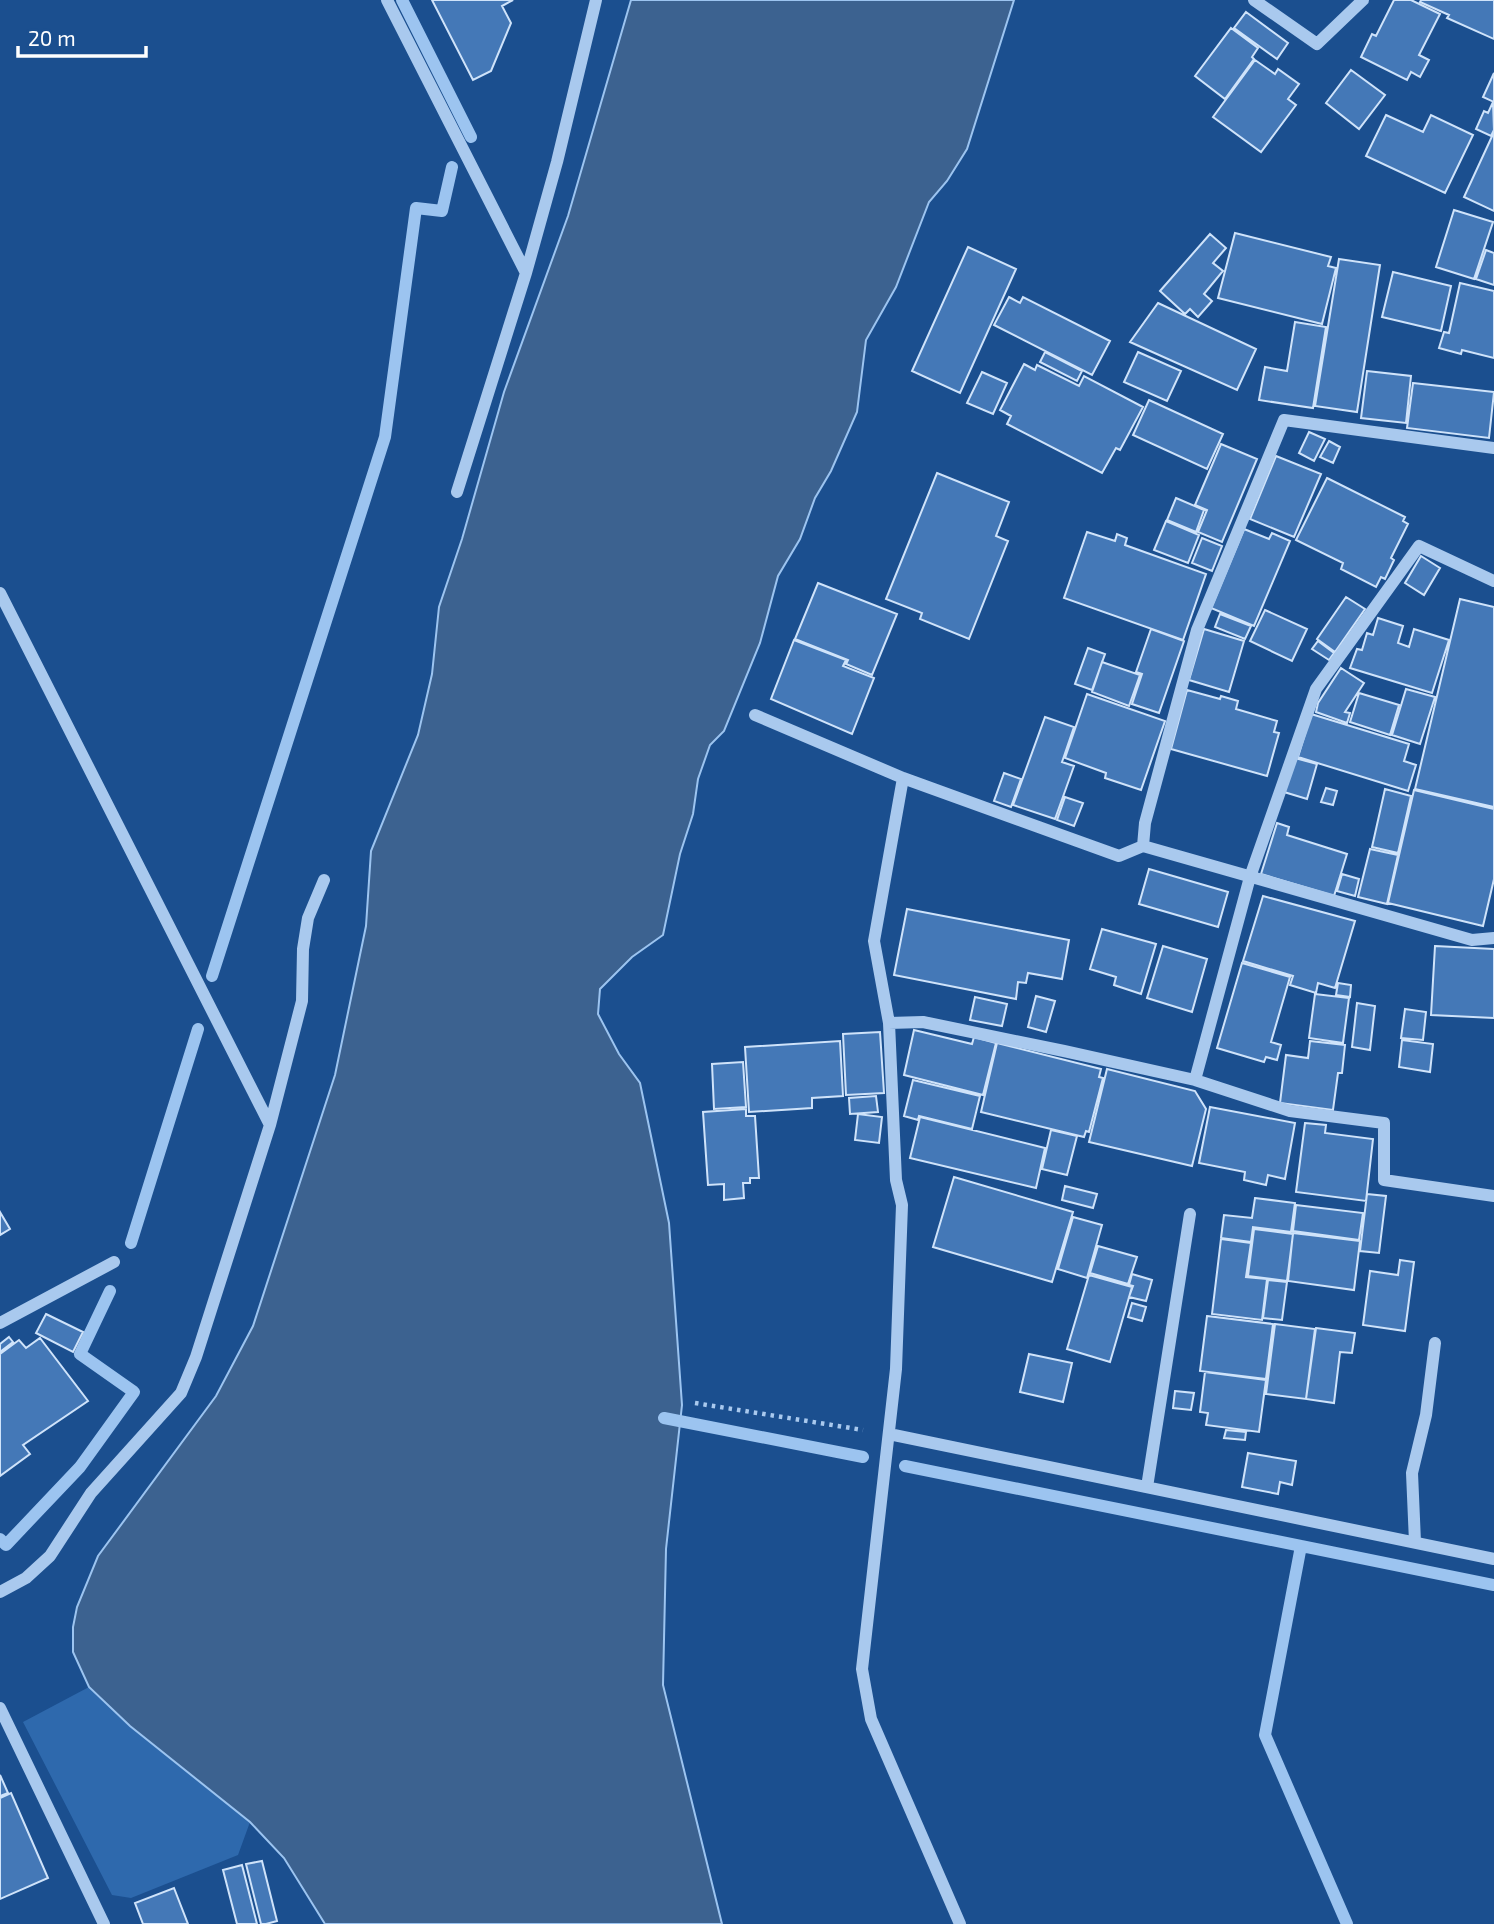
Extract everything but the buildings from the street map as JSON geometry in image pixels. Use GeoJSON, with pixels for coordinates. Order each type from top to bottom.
{"type":"FeatureCollection","features":[{"type":"Feature","properties":{"kind":"street"},"geometry":{"type":"LineString","coordinates":[[387,0],[526,273]]}},
{"type":"Feature","properties":{"kind":"street"},"geometry":{"type":"LineString","coordinates":[[457,492],[526,273],[557,162],[596,0]]}},
{"type":"Feature","properties":{"kind":"street"},"geometry":{"type":"LineString","coordinates":[[1254,0],[1317,44],[1363,0]]}},
{"type":"Feature","properties":{"kind":"street"},"geometry":{"type":"LineString","coordinates":[[1143,846],[1144,823],[1197,630],[1284,420],[1494,448]]}},
{"type":"Feature","properties":{"kind":"street"},"geometry":{"type":"LineString","coordinates":[[1195,1080],[1250,877],[1316,689],[1419,546],[1494,581]]}},
{"type":"Feature","properties":{"kind":"street"},"geometry":{"type":"LineString","coordinates":[[0,593],[270,1125]]}},
{"type":"Feature","properties":{"kind":"street"},"geometry":{"type":"LineString","coordinates":[[755,715],[903,778],[1119,856],[1143,846],[1472,940],[1494,938]]}},
{"type":"Feature","properties":{"kind":"street"},"geometry":{"type":"LineString","coordinates":[[903,778],[874,941],[889,1023],[896,1180],[902,1205],[896,1369],[862,1669],[871,1719],[960,1924]]}},
{"type":"Feature","properties":{"kind":"street"},"geometry":{"type":"LineString","coordinates":[[0,1591],[26,1578],[50,1556],[91,1493],[181,1393],[196,1357],[270,1125],[302,1001],[303,949],[308,918],[324,880]]}},
{"type":"Feature","properties":{"kind":"street"},"geometry":{"type":"LineString","coordinates":[[889,1023],[923,1022],[1195,1080],[1290,1111],[1384,1123],[1384,1180],[1494,1196]]}},
{"type":"Feature","properties":{"kind":"street"},"geometry":{"type":"LineString","coordinates":[[1147,1487],[1190,1214]]}},
{"type":"Feature","properties":{"kind":"street"},"geometry":{"type":"LineString","coordinates":[[0,1323],[114,1262]]}},
{"type":"Feature","properties":{"kind":"street"},"geometry":{"type":"LineString","coordinates":[[1415,1542],[1412,1473],[1426,1415],[1435,1343]]}},
{"type":"Feature","properties":{"kind":"street"},"geometry":{"type":"LineString","coordinates":[[889,1434],[1494,1559]]}},
{"type":"Feature","properties":{"kind":"street"},"geometry":{"type":"LineString","coordinates":[[2,1715],[104,1924]]}},
{"type":"Feature","properties":{"kind":"path"},"geometry":{"type":"LineString","coordinates":[[695,1403],[889,1434]]}},
{"type":"Feature","properties":{"kind":"shaded area"},"geometry":{"type":"Polygon","coordinates":[[[631,0],[1014,0],[967,149],[947,181],[929,202],[896,287],[866,340],[857,412],[831,471],[815,498],[800,539],[778,576],[760,643],[724,731],[710,745],[698,779],[693,814],[680,854],[663,935],[632,957],[600,989],[598,1014],[619,1054],[640,1083],[669,1223],[682,1405],[666,1549],[663,1685],[722,1924],[325,1924],[284,1858],[250,1822],[130,1726],[89,1687],[73,1652],[73,1627],[77,1607],[98,1556],[216,1396],[253,1326],[335,1075],[366,926],[371,851],[418,735],[432,674],[439,607],[462,539],[504,392],[568,216],[631,0]]]}},
{"type":"Feature","properties":{"kind":"shaded area"},"geometry":{"type":"Polygon","coordinates":[[[89,1687],[130,1726],[250,1822],[238,1855],[131,1898],[112,1895],[23,1722],[89,1687]]]}},
{"type":"Feature","properties":{"kind":"waterway"},"geometry":{"type":"LineString","coordinates":[[402,0],[471,137]]}},
{"type":"Feature","properties":{"kind":"waterway"},"geometry":{"type":"LineString","coordinates":[[212,976],[385,437],[416,208],[442,211],[452,167]]}},
{"type":"Feature","properties":{"kind":"waterway"},"geometry":{"type":"LineString","coordinates":[[131,1243],[198,1029]]}},
{"type":"Feature","properties":{"kind":"waterway"},"geometry":{"type":"LineString","coordinates":[[0,1539],[6,1545],[80,1467],[134,1392],[80,1354],[110,1291]]}},
{"type":"Feature","properties":{"kind":"waterway"},"geometry":{"type":"LineString","coordinates":[[664,1418],[863,1457]]}},
{"type":"Feature","properties":{"kind":"waterway"},"geometry":{"type":"LineString","coordinates":[[905,1466],[1494,1585]]}},
{"type":"Feature","properties":{"kind":"waterway"},"geometry":{"type":"LineString","coordinates":[[1301,1546],[1265,1735],[1347,1924]]}}]}
